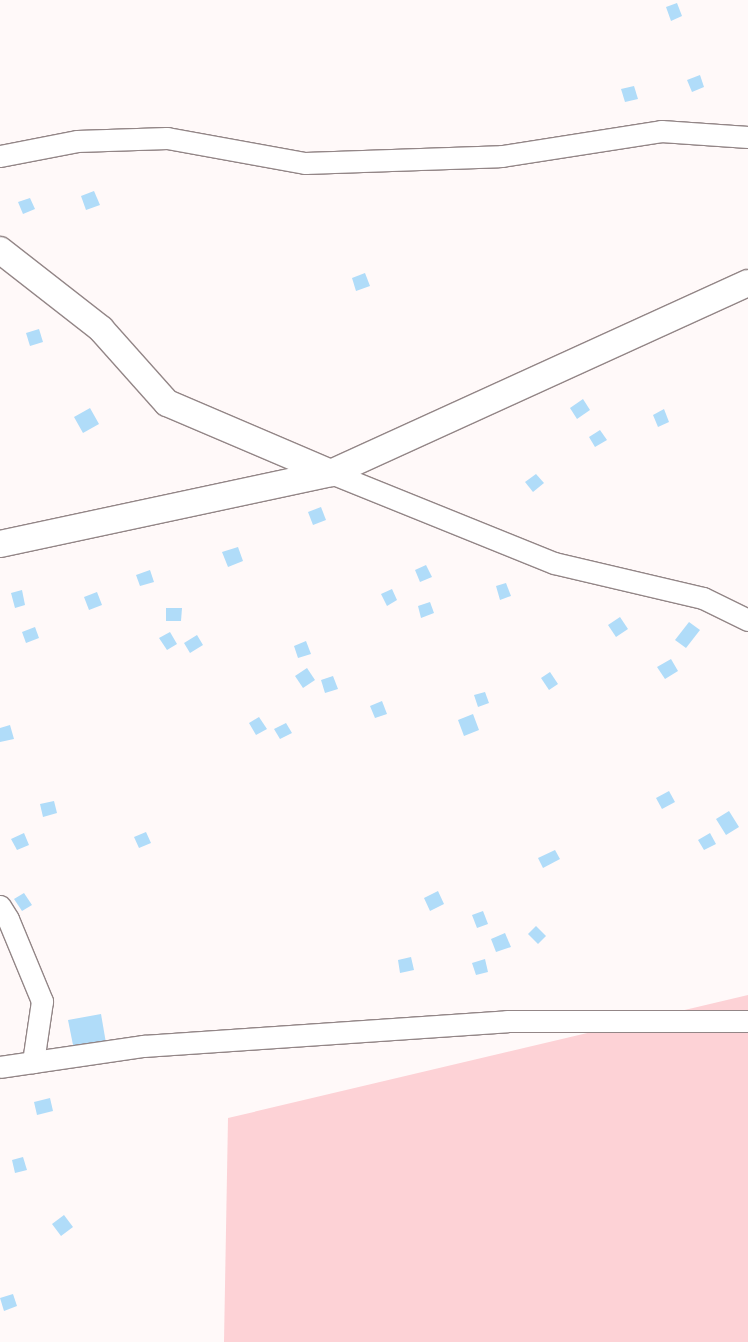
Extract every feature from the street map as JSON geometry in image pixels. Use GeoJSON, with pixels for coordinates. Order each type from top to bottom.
{"type":"FeatureCollection","features":[{"type":"Feature","properties":{"kind":"street"},"geometry":{"type":"LineString","coordinates":[[0,156],[77,141],[167,138],[305,163],[502,156],[661,131],[748,137]]}},
{"type":"Feature","properties":{"kind":"street"},"geometry":{"type":"LineString","coordinates":[[0,250],[11,261],[101,329],[167,403],[331,473],[554,563],[702,598],[748,620]]}},
{"type":"Feature","properties":{"kind":"street"},"geometry":{"type":"LineString","coordinates":[[0,544],[331,473],[748,283]]}},
{"type":"Feature","properties":{"kind":"street"},"geometry":{"type":"LineString","coordinates":[[0,906],[8,919],[42,1001],[34,1062]]}},
{"type":"Feature","properties":{"kind":"street"},"geometry":{"type":"LineString","coordinates":[[0,1067],[143,1046],[507,1021],[748,1021]]}},
{"type":"Feature","properties":{"kind":"shaded area"},"geometry":{"type":"Polygon","coordinates":[[[748,995],[748,1342],[224,1342],[228,1118],[748,995]]]}},
{"type":"Feature","properties":{"kind":"building"},"geometry":{"type":"Polygon","coordinates":[[[677,3],[682,16],[671,21],[666,7],[677,3]]]}},
{"type":"Feature","properties":{"kind":"building"},"geometry":{"type":"Polygon","coordinates":[[[700,75],[704,87],[692,92],[687,80],[700,75]]]}},
{"type":"Feature","properties":{"kind":"building"},"geometry":{"type":"Polygon","coordinates":[[[634,86],[638,99],[625,102],[621,89],[634,86]]]}},
{"type":"Feature","properties":{"kind":"building"},"geometry":{"type":"Polygon","coordinates":[[[94,191],[100,205],[86,210],[81,196],[94,191]]]}},
{"type":"Feature","properties":{"kind":"building"},"geometry":{"type":"Polygon","coordinates":[[[30,198],[35,209],[23,214],[18,202],[30,198]]]}},
{"type":"Feature","properties":{"kind":"building"},"geometry":{"type":"Polygon","coordinates":[[[365,273],[370,286],[356,291],[352,278],[365,273]]]}},
{"type":"Feature","properties":{"kind":"building"},"geometry":{"type":"Polygon","coordinates":[[[39,329],[43,342],[30,346],[26,333],[39,329]]]}},
{"type":"Feature","properties":{"kind":"building"},"geometry":{"type":"Polygon","coordinates":[[[583,399],[590,410],[577,419],[570,408],[583,399]]]}},
{"type":"Feature","properties":{"kind":"building"},"geometry":{"type":"Polygon","coordinates":[[[90,408],[99,424],[83,433],[74,417],[90,408]]]}},
{"type":"Feature","properties":{"kind":"building"},"geometry":{"type":"Polygon","coordinates":[[[664,409],[669,422],[658,427],[653,415],[664,409]]]}},
{"type":"Feature","properties":{"kind":"building"},"geometry":{"type":"Polygon","coordinates":[[[600,430],[607,440],[595,447],[589,437],[600,430]]]}},
{"type":"Feature","properties":{"kind":"building"},"geometry":{"type":"Polygon","coordinates":[[[536,474],[544,483],[533,492],[525,482],[536,474]]]}},
{"type":"Feature","properties":{"kind":"building"},"geometry":{"type":"Polygon","coordinates":[[[321,507],[326,520],[313,525],[308,512],[321,507]]]}},
{"type":"Feature","properties":{"kind":"building"},"geometry":{"type":"Polygon","coordinates":[[[238,547],[243,561],[228,567],[222,552],[238,547]]]}},
{"type":"Feature","properties":{"kind":"building"},"geometry":{"type":"Polygon","coordinates":[[[426,565],[432,577],[420,582],[415,570],[426,565]]]}},
{"type":"Feature","properties":{"kind":"building"},"geometry":{"type":"Polygon","coordinates":[[[150,570],[154,582],[140,586],[136,575],[150,570]]]}},
{"type":"Feature","properties":{"kind":"building"},"geometry":{"type":"Polygon","coordinates":[[[506,583],[511,596],[500,600],[496,586],[506,583]]]}},
{"type":"Feature","properties":{"kind":"building"},"geometry":{"type":"Polygon","coordinates":[[[392,589],[397,600],[387,606],[381,594],[392,589]]]}},
{"type":"Feature","properties":{"kind":"building"},"geometry":{"type":"Polygon","coordinates":[[[22,590],[25,605],[15,608],[11,593],[22,590]]]}},
{"type":"Feature","properties":{"kind":"building"},"geometry":{"type":"Polygon","coordinates":[[[97,592],[102,605],[89,610],[84,597],[97,592]]]}},
{"type":"Feature","properties":{"kind":"building"},"geometry":{"type":"Polygon","coordinates":[[[430,602],[434,613],[421,618],[418,606],[430,602]]]}},
{"type":"Feature","properties":{"kind":"building"},"geometry":{"type":"Polygon","coordinates":[[[166,608],[182,608],[181,621],[166,621],[166,608]]]}},
{"type":"Feature","properties":{"kind":"building"},"geometry":{"type":"Polygon","coordinates":[[[620,617],[628,629],[616,637],[608,625],[620,617]]]}},
{"type":"Feature","properties":{"kind":"building"},"geometry":{"type":"Polygon","coordinates":[[[689,622],[700,630],[686,648],[675,640],[689,622]]]}},
{"type":"Feature","properties":{"kind":"building"},"geometry":{"type":"Polygon","coordinates":[[[35,627],[39,638],[26,643],[22,632],[35,627]]]}},
{"type":"Feature","properties":{"kind":"building"},"geometry":{"type":"Polygon","coordinates":[[[170,632],[177,644],[167,650],[159,638],[170,632]]]}},
{"type":"Feature","properties":{"kind":"building"},"geometry":{"type":"Polygon","coordinates":[[[197,635],[203,645],[190,653],[184,643],[197,635]]]}},
{"type":"Feature","properties":{"kind":"building"},"geometry":{"type":"Polygon","coordinates":[[[306,641],[311,654],[298,658],[294,646],[306,641]]]}},
{"type":"Feature","properties":{"kind":"building"},"geometry":{"type":"Polygon","coordinates":[[[671,659],[678,671],[665,679],[657,667],[671,659]]]}},
{"type":"Feature","properties":{"kind":"building"},"geometry":{"type":"Polygon","coordinates":[[[307,668],[315,680],[303,688],[295,676],[307,668]]]}},
{"type":"Feature","properties":{"kind":"building"},"geometry":{"type":"Polygon","coordinates":[[[550,672],[558,684],[549,690],[541,678],[550,672]]]}},
{"type":"Feature","properties":{"kind":"building"},"geometry":{"type":"Polygon","coordinates":[[[333,676],[338,689],[325,693],[321,680],[333,676]]]}},
{"type":"Feature","properties":{"kind":"building"},"geometry":{"type":"Polygon","coordinates":[[[485,692],[489,703],[478,707],[474,695],[485,692]]]}},
{"type":"Feature","properties":{"kind":"building"},"geometry":{"type":"Polygon","coordinates":[[[382,701],[387,714],[375,718],[370,706],[382,701]]]}},
{"type":"Feature","properties":{"kind":"building"},"geometry":{"type":"Polygon","coordinates":[[[473,714],[479,730],[464,736],[458,720],[473,714]]]}},
{"type":"Feature","properties":{"kind":"building"},"geometry":{"type":"Polygon","coordinates":[[[259,717],[267,729],[256,735],[249,723],[259,717]]]}},
{"type":"Feature","properties":{"kind":"building"},"geometry":{"type":"Polygon","coordinates":[[[286,723],[292,733],[280,739],[274,729],[286,723]]]}},
{"type":"Feature","properties":{"kind":"building"},"geometry":{"type":"Polygon","coordinates":[[[10,725],[14,739],[0,742],[0,728],[10,725]]]}},
{"type":"Feature","properties":{"kind":"building"},"geometry":{"type":"Polygon","coordinates":[[[669,791],[675,802],[662,809],[656,798],[669,791]]]}},
{"type":"Feature","properties":{"kind":"building"},"geometry":{"type":"Polygon","coordinates":[[[54,801],[57,813],[43,817],[40,804],[54,801]]]}},
{"type":"Feature","properties":{"kind":"building"},"geometry":{"type":"Polygon","coordinates":[[[729,811],[739,827],[726,835],[716,819],[729,811]]]}},
{"type":"Feature","properties":{"kind":"building"},"geometry":{"type":"Polygon","coordinates":[[[146,832],[151,843],[139,848],[134,837],[146,832]]]}},
{"type":"Feature","properties":{"kind":"building"},"geometry":{"type":"Polygon","coordinates":[[[24,833],[29,845],[17,850],[11,839],[24,833]]]}},
{"type":"Feature","properties":{"kind":"building"},"geometry":{"type":"Polygon","coordinates":[[[710,833],[716,844],[704,850],[698,840],[710,833]]]}},
{"type":"Feature","properties":{"kind":"building"},"geometry":{"type":"Polygon","coordinates":[[[555,850],[560,859],[543,868],[538,858],[555,850]]]}},
{"type":"Feature","properties":{"kind":"building"},"geometry":{"type":"Polygon","coordinates":[[[438,891],[444,904],[430,911],[424,898],[438,891]]]}},
{"type":"Feature","properties":{"kind":"building"},"geometry":{"type":"Polygon","coordinates":[[[24,893],[32,905],[22,911],[14,899],[24,893]]]}},
{"type":"Feature","properties":{"kind":"building"},"geometry":{"type":"Polygon","coordinates":[[[483,911],[488,924],[477,928],[472,915],[483,911]]]}},
{"type":"Feature","properties":{"kind":"building"},"geometry":{"type":"Polygon","coordinates":[[[536,926],[546,936],[538,944],[528,934],[536,926]]]}},
{"type":"Feature","properties":{"kind":"building"},"geometry":{"type":"Polygon","coordinates":[[[505,933],[511,947],[496,952],[491,939],[505,933]]]}},
{"type":"Feature","properties":{"kind":"building"},"geometry":{"type":"Polygon","coordinates":[[[411,957],[414,970],[400,973],[398,960],[411,957]]]}},
{"type":"Feature","properties":{"kind":"building"},"geometry":{"type":"Polygon","coordinates":[[[485,959],[488,972],[476,975],[472,963],[485,959]]]}},
{"type":"Feature","properties":{"kind":"building"},"geometry":{"type":"Polygon","coordinates":[[[101,1014],[106,1043],[74,1050],[68,1020],[101,1014]]]}},
{"type":"Feature","properties":{"kind":"building"},"geometry":{"type":"Polygon","coordinates":[[[50,1098],[53,1111],[37,1115],[34,1102],[50,1098]]]}},
{"type":"Feature","properties":{"kind":"building"},"geometry":{"type":"Polygon","coordinates":[[[23,1157],[27,1170],[15,1173],[12,1160],[23,1157]]]}},
{"type":"Feature","properties":{"kind":"building"},"geometry":{"type":"Polygon","coordinates":[[[64,1215],[73,1227],[61,1236],[52,1224],[64,1215]]]}},
{"type":"Feature","properties":{"kind":"building"},"geometry":{"type":"Polygon","coordinates":[[[13,1294],[17,1306],[4,1311],[0,1298],[13,1294]]]}}]}
